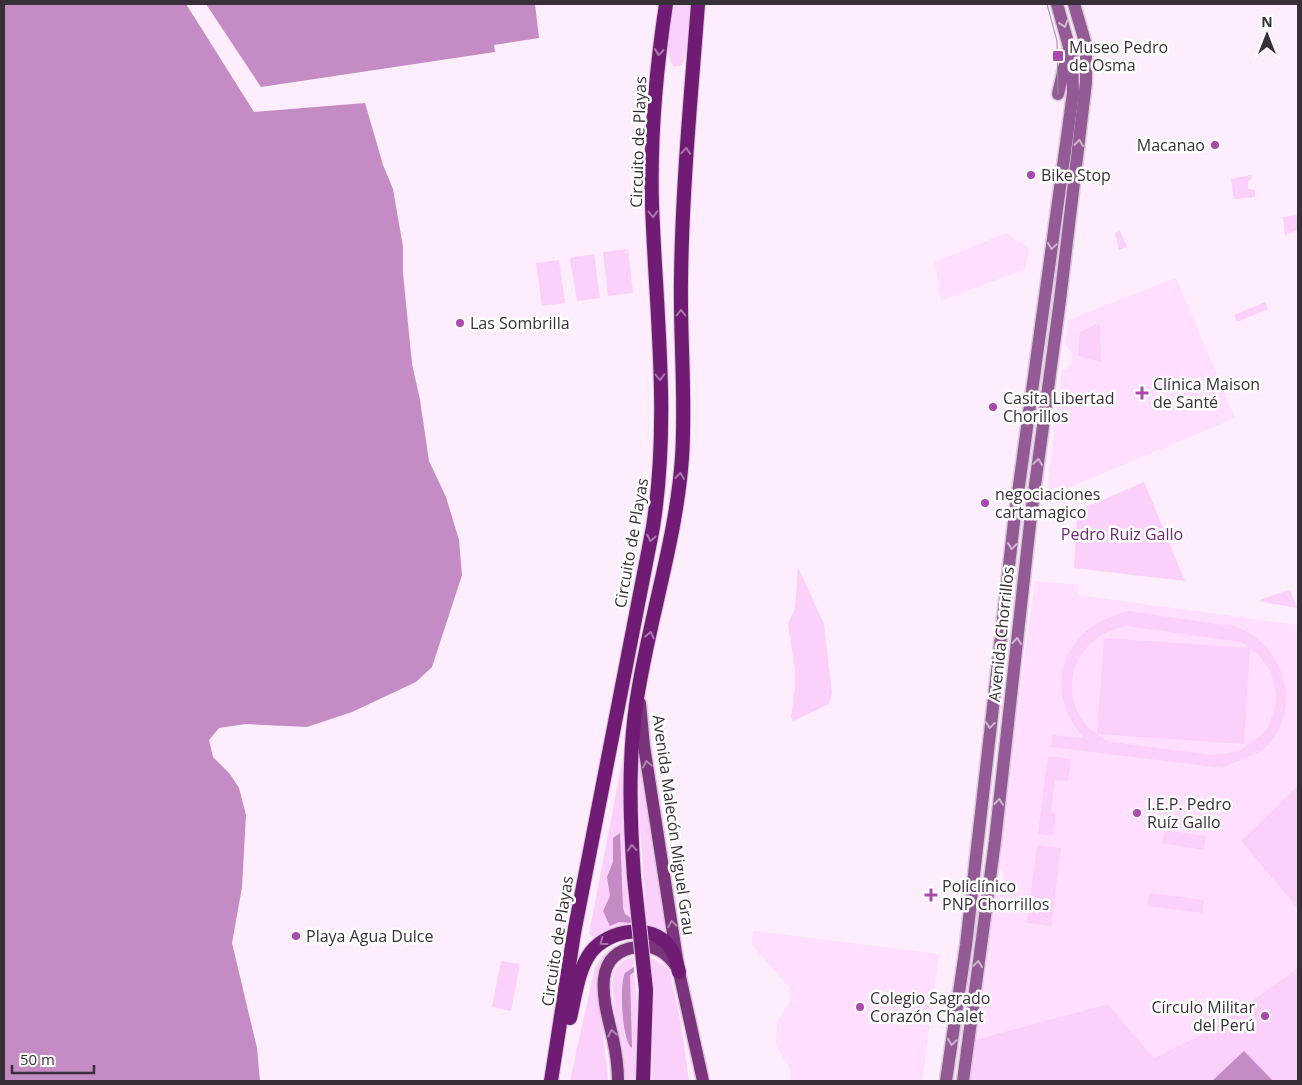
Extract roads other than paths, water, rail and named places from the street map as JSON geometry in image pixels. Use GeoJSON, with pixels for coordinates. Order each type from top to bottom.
{"type":"FeatureCollection","features":[{"type":"Feature","properties":{"kind":"highway","name":"Circuito de Playas"},"geometry":{"type":"LineString","coordinates":[[551,1081],[574,932],[653,527],[661,466],[661,392],[652,173],[658,59],[666,4]]}},
{"type":"Feature","properties":{"kind":"highway"},"geometry":{"type":"LineString","coordinates":[[643,1081],[646,990],[630,820],[632,736],[640,683],[675,519],[682,459],[684,411],[681,338],[682,204],[698,4]]}},
{"type":"Feature","properties":{"kind":"highway"},"geometry":{"type":"LineString","coordinates":[[551,1081],[582,971],[590,953],[597,945],[614,935],[624,932],[634,931],[654,936],[670,947],[680,972]]}},
{"type":"Feature","properties":{"kind":"main road","name":"Avenida Chorrillos"},"geometry":{"type":"LineString","coordinates":[[946,1081],[966,945],[976,838],[1073,83],[1070,44],[1057,4]]}},
{"type":"Feature","properties":{"kind":"main road","name":"Avenida Chorrillos"},"geometry":{"type":"LineString","coordinates":[[962,1081],[995,841],[1041,442],[1073,191],[1087,58],[1083,32],[1074,4]]}},
{"type":"Feature","properties":{"kind":"main road"},"geometry":{"type":"LineString","coordinates":[[1058,94],[1070,44]]}},
{"type":"Feature","properties":{"kind":"main road"},"geometry":{"type":"LineString","coordinates":[[1045,298],[1060,300]]}},
{"type":"Feature","properties":{"kind":"main road"},"geometry":{"type":"LineString","coordinates":[[1037,356],[1052,358]]}},
{"type":"Feature","properties":{"kind":"main road"},"geometry":{"type":"LineString","coordinates":[[1026,440],[1041,442]]}},
{"type":"Feature","properties":{"kind":"main road","name":"Avenida Malecón Miguel Grau"},"geometry":{"type":"LineString","coordinates":[[640,683],[644,746],[680,972],[703,1081]]}},
{"type":"Feature","properties":{"kind":"main road","name":"Avenida Malecón Miguel Grau"},"geometry":{"type":"LineString","coordinates":[[618,1081],[617,1059],[603,985],[610,963],[628,949],[651,947],[672,959],[680,972]]}},
{"type":"Feature","properties":{"kind":"tram line"},"geometry":{"type":"LineString","coordinates":[[1047,4],[1057,41],[1058,94]]}},
{"type":"Feature","properties":{"kind":"place","name":"Museo Pedro de Osma"},"geometry":{"type":"Point","coordinates":[1058,56]}},
{"type":"Feature","properties":{"kind":"place","name":"Macanao"},"geometry":{"type":"Point","coordinates":[1215,145]}},
{"type":"Feature","properties":{"kind":"place","name":"Bike Stop"},"geometry":{"type":"Point","coordinates":[1031,175]}},
{"type":"Feature","properties":{"kind":"place","name":"Las Sombrilla"},"geometry":{"type":"Point","coordinates":[460,323]}},
{"type":"Feature","properties":{"kind":"place","name":"Clínica Maison de Santé"},"geometry":{"type":"Point","coordinates":[1142,393]}},
{"type":"Feature","properties":{"kind":"place","name":"Casita Libertad Chorillos"},"geometry":{"type":"Point","coordinates":[993,407]}},
{"type":"Feature","properties":{"kind":"place","name":"negociaciones cartamagico"},"geometry":{"type":"Point","coordinates":[985,503]}},
{"type":"Feature","properties":{"kind":"place","name":"I.E.P. Pedro Ruíz Gallo"},"geometry":{"type":"Point","coordinates":[1137,813]}},
{"type":"Feature","properties":{"kind":"place","name":"Policlínico PNP Chorrillos"},"geometry":{"type":"Point","coordinates":[931,895]}},
{"type":"Feature","properties":{"kind":"place","name":"Playa Agua Dulce"},"geometry":{"type":"Point","coordinates":[296,936]}},
{"type":"Feature","properties":{"kind":"place","name":"Colegio Sagrado Corazón Chalet"},"geometry":{"type":"Point","coordinates":[860,1007]}},
{"type":"Feature","properties":{"kind":"place","name":"Círculo Militar del Perú"},"geometry":{"type":"Point","coordinates":[1265,1016]}},
{"type":"Feature","properties":{"kind":"park label","name":"Pedro Ruiz Gallo"},"geometry":{"type":"Point","coordinates":[1122,534]}}]}
